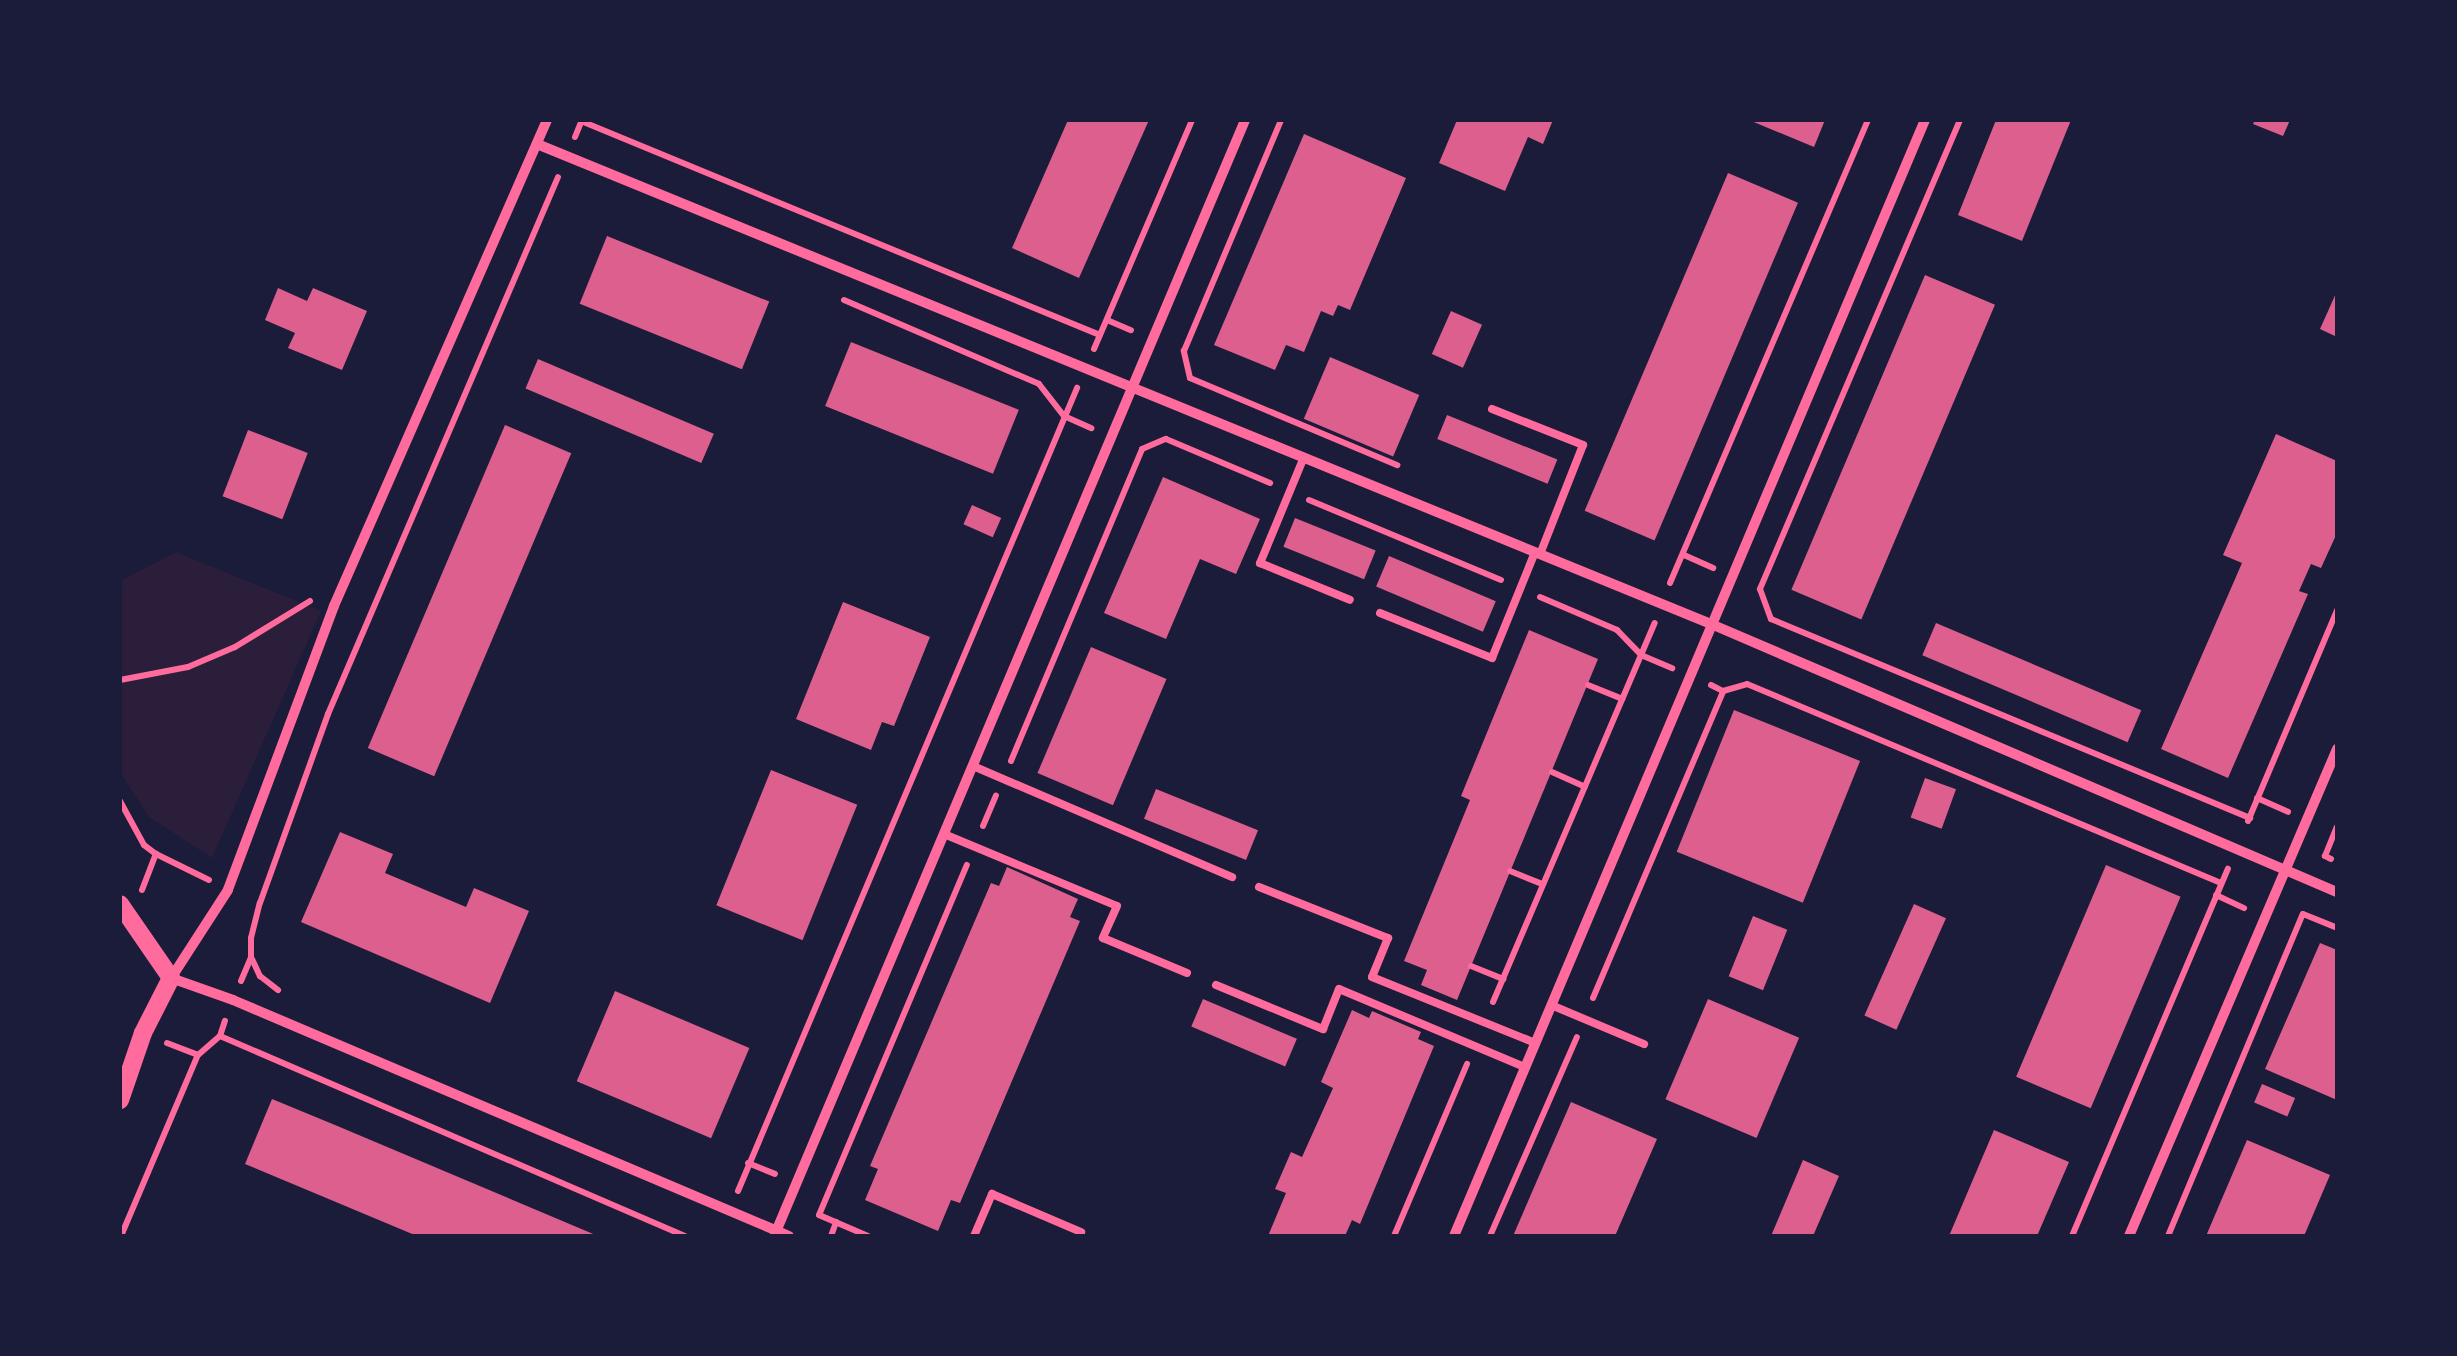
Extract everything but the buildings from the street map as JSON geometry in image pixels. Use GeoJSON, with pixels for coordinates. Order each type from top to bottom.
{"type":"FeatureCollection","features":[{"type":"Feature","properties":{"kind":"street"},"geometry":{"type":"LineString","coordinates":[[120,1100],[144,1033],[171,978],[228,890],[334,606],[547,120]]}},
{"type":"Feature","properties":{"kind":"street"},"geometry":{"type":"LineString","coordinates":[[775,1233],[1245,120]]}},
{"type":"Feature","properties":{"kind":"street"},"geometry":{"type":"LineString","coordinates":[[1454,1236],[1924,120]]}},
{"type":"Feature","properties":{"kind":"street"},"geometry":{"type":"LineString","coordinates":[[537,144],[1711,624],[2337,892]]}},
{"type":"Feature","properties":{"kind":"street"},"geometry":{"type":"LineString","coordinates":[[2128,1236],[2337,749]]}},
{"type":"Feature","properties":{"kind":"street"},"geometry":{"type":"LineString","coordinates":[[120,904],[171,978],[233,1000],[789,1236]]}},
{"type":"Feature","properties":{"kind":"lane"},"geometry":{"type":"LineString","coordinates":[[1380,613],[1492,658],[1583,445],[1492,409]]}},
{"type":"Feature","properties":{"kind":"lane"},"geometry":{"type":"LineString","coordinates":[[1304,457],[1260,563],[1350,600]]}},
{"type":"Feature","properties":{"kind":"lane"},"geometry":{"type":"LineString","coordinates":[[973,766],[1232,877]]}},
{"type":"Feature","properties":{"kind":"lane"},"geometry":{"type":"LineString","coordinates":[[944,834],[1117,906],[1104,938],[1187,973]]}},
{"type":"Feature","properties":{"kind":"lane"},"geometry":{"type":"LineString","coordinates":[[1259,887],[1388,938],[1372,978],[1535,1042]]}},
{"type":"Feature","properties":{"kind":"lane"},"geometry":{"type":"LineString","coordinates":[[1216,985],[1323,1029],[1339,989],[1525,1067]]}},
{"type":"Feature","properties":{"kind":"lane"},"geometry":{"type":"LineString","coordinates":[[1551,1006],[1644,1044]]}},
{"type":"Feature","properties":{"kind":"lane"},"geometry":{"type":"LineString","coordinates":[[974,1236],[992,1194],[1081,1232]]}},
{"type":"Feature","properties":{"kind":"path"},"geometry":{"type":"LineString","coordinates":[[120,1236],[198,1055],[220,1036],[251,958],[250,938],[260,903],[328,714],[582,120],[1100,334]]}},
{"type":"Feature","properties":{"kind":"path"},"geometry":{"type":"LineString","coordinates":[[730,1211],[1192,120]]}},
{"type":"Feature","properties":{"kind":"path"},"geometry":{"type":"LineString","coordinates":[[1190,378],[1184,351],[1281,120]]}},
{"type":"Feature","properties":{"kind":"path"},"geometry":{"type":"LineString","coordinates":[[1484,1022],[1868,120]]}},
{"type":"Feature","properties":{"kind":"path"},"geometry":{"type":"LineString","coordinates":[[1960,120],[1760,589],[1771,618],[2250,818]]}},
{"type":"Feature","properties":{"kind":"path"},"geometry":{"type":"LineString","coordinates":[[557,180],[573,185]]}},
{"type":"Feature","properties":{"kind":"path"},"geometry":{"type":"LineString","coordinates":[[841,299],[1039,384],[1064,416]]}},
{"type":"Feature","properties":{"kind":"path"},"geometry":{"type":"LineString","coordinates":[[868,1236],[819,1215],[1142,449],[1166,440],[1617,630],[1641,655]]}},
{"type":"Feature","properties":{"kind":"path"},"geometry":{"type":"LineString","coordinates":[[120,680],[188,667],[235,646],[316,598]]}},
{"type":"Feature","properties":{"kind":"path"},"geometry":{"type":"LineString","coordinates":[[2072,1236],[2337,610]]}},
{"type":"Feature","properties":{"kind":"path"},"geometry":{"type":"LineString","coordinates":[[1748,684],[2221,883]]}},
{"type":"Feature","properties":{"kind":"path"},"geometry":{"type":"LineString","coordinates":[[1588,685],[1622,699]]}},
{"type":"Feature","properties":{"kind":"path"},"geometry":{"type":"LineString","coordinates":[[1490,1236],[1723,691]]}},
{"type":"Feature","properties":{"kind":"path"},"geometry":{"type":"LineString","coordinates":[[1552,772],[1585,787]]}},
{"type":"Feature","properties":{"kind":"path"},"geometry":{"type":"LineString","coordinates":[[120,801],[144,845],[156,854],[260,903]]}},
{"type":"Feature","properties":{"kind":"path"},"geometry":{"type":"LineString","coordinates":[[2324,856],[2337,827]]}},
{"type":"Feature","properties":{"kind":"path"},"geometry":{"type":"LineString","coordinates":[[130,921],[156,854]]}},
{"type":"Feature","properties":{"kind":"path"},"geometry":{"type":"LineString","coordinates":[[1510,871],[1544,884]]}},
{"type":"Feature","properties":{"kind":"path"},"geometry":{"type":"LineString","coordinates":[[2168,1236],[2303,914],[2337,928]]}},
{"type":"Feature","properties":{"kind":"path"},"geometry":{"type":"LineString","coordinates":[[1472,966],[1503,980]]}},
{"type":"Feature","properties":{"kind":"path"},"geometry":{"type":"LineString","coordinates":[[220,1036],[684,1236]]}},
{"type":"Feature","properties":{"kind":"path"},"geometry":{"type":"LineString","coordinates":[[1394,1236],[1475,1046]]}},
{"type":"Feature","properties":{"kind":"path"},"geometry":{"type":"LineString","coordinates":[[830,1236],[836,1222]]}},
{"type":"Feature","properties":{"kind":"shaded area"},"geometry":{"type":"Polygon","coordinates":[[[176,552],[321,611],[212,858],[149,817],[120,772],[120,581],[176,552]]]}}]}
